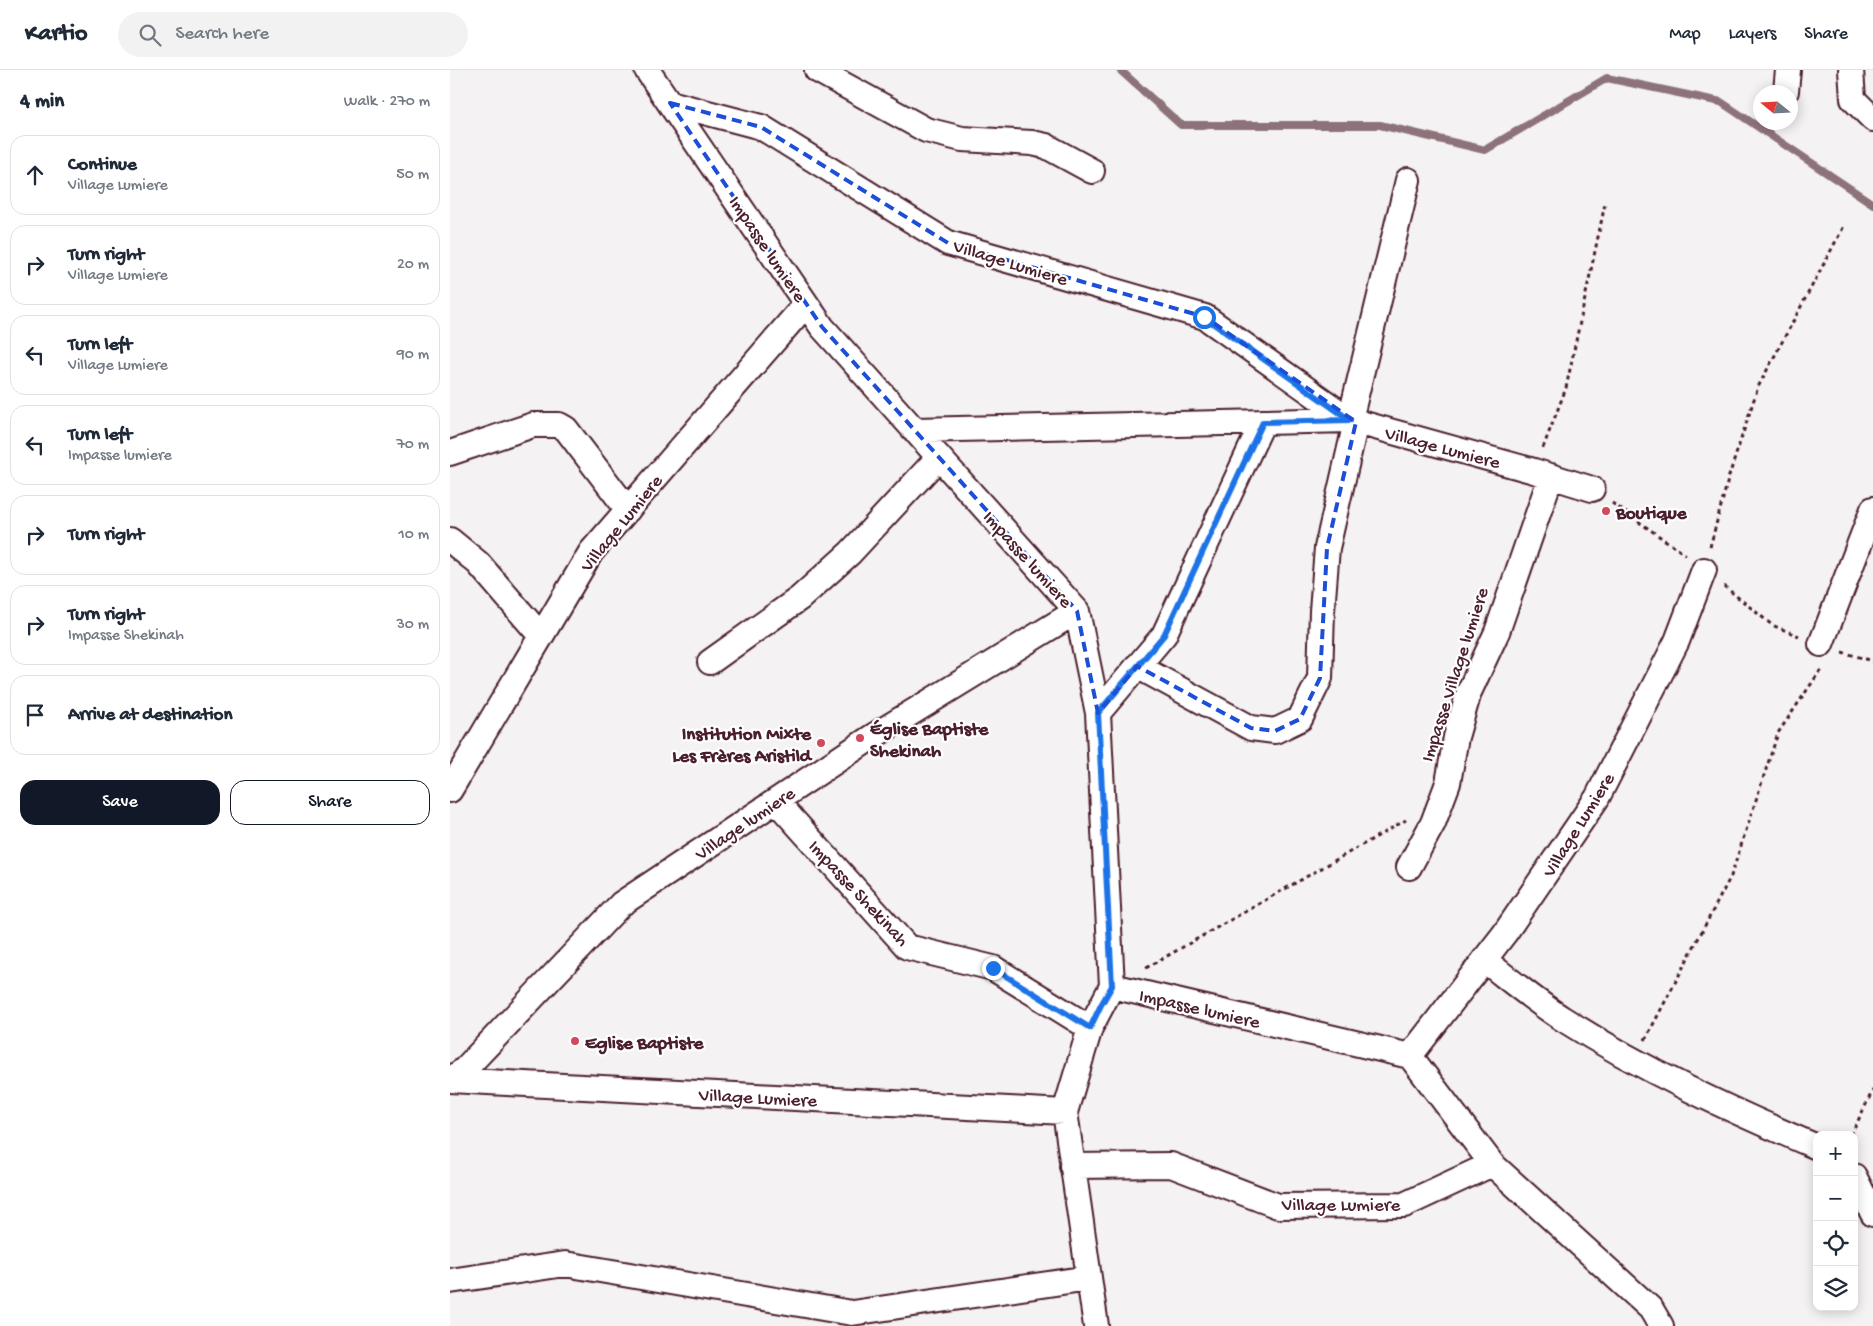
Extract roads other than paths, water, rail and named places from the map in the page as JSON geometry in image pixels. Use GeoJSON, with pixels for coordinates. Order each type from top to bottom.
{"type":"FeatureCollection","features":[{"type":"Feature","properties":{"kind":"street","name":"Impasse lumiere"},"geometry":{"type":"LineString","coordinates":[[647,70],[822,327],[1077,611],[1098,713],[1112,986],[1410,1056]]}},
{"type":"Feature","properties":{"kind":"street"},"geometry":{"type":"LineString","coordinates":[[817,70],[926,130],[962,139],[1032,143],[1046,146],[1092,171]]}},
{"type":"Feature","properties":{"kind":"street"},"geometry":{"type":"LineString","coordinates":[[1851,70],[1853,99],[1873,119]]}},
{"type":"Feature","properties":{"kind":"street","name":"Village Lumiere"},"geometry":{"type":"LineString","coordinates":[[670,103],[760,127],[948,243],[1204,317],[1353,421]]}},
{"type":"Feature","properties":{"kind":"street"},"geometry":{"type":"LineString","coordinates":[[1137,666],[1251,728],[1275,731],[1300,719],[1320,678],[1322,611],[1327,548],[1353,421],[1408,180]]}},
{"type":"Feature","properties":{"kind":"street","name":"Village Lumiere"},"geometry":{"type":"LineString","coordinates":[[450,790],[591,552],[806,304]]}},
{"type":"Feature","properties":{"kind":"street","name":"Village Lumiere"},"geometry":{"type":"LineString","coordinates":[[914,430],[1353,421],[1542,473],[1592,489]]}},
{"type":"Feature","properties":{"kind":"street"},"geometry":{"type":"LineString","coordinates":[[1098,713],[1164,635],[1263,422]]}},
{"type":"Feature","properties":{"kind":"street"},"geometry":{"type":"LineString","coordinates":[[450,453],[534,424],[559,425],[566,429],[628,510]]}},
{"type":"Feature","properties":{"kind":"street"},"geometry":{"type":"LineString","coordinates":[[710,662],[800,598],[850,553],[939,457]]}},
{"type":"Feature","properties":{"kind":"street"},"geometry":{"type":"LineString","coordinates":[[1409,867],[1433,823],[1448,782],[1456,737],[1469,692],[1497,632],[1542,473]]}},
{"type":"Feature","properties":{"kind":"street"},"geometry":{"type":"LineString","coordinates":[[1828,647],[1873,510]]}},
{"type":"Feature","properties":{"kind":"street"},"geometry":{"type":"LineString","coordinates":[[450,540],[478,563],[541,636]]}},
{"type":"Feature","properties":{"kind":"street","name":"Village Lumiere"},"geometry":{"type":"LineString","coordinates":[[1410,1056],[1505,933],[1597,798],[1677,641],[1704,570]]}},
{"type":"Feature","properties":{"kind":"street","name":"Village lumiere"},"geometry":{"type":"LineString","coordinates":[[450,1080],[464,1070],[621,904],[872,737],[1077,611]]}},
{"type":"Feature","properties":{"kind":"street","name":"Impasse Shekinah"},"geometry":{"type":"LineString","coordinates":[[776,801],[907,947],[993,968],[1090,1028]]}},
{"type":"Feature","properties":{"kind":"street"},"geometry":{"type":"LineString","coordinates":[[1484,960],[1562,1018],[1634,1061],[1733,1110],[1813,1145]]}},
{"type":"Feature","properties":{"kind":"street"},"geometry":{"type":"LineString","coordinates":[[1096,1326],[1065,1112],[1090,1028],[1112,986]]}},
{"type":"Feature","properties":{"kind":"street"},"geometry":{"type":"LineString","coordinates":[[1410,1056],[1492,1164],[1651,1308],[1661,1326]]}},
{"type":"Feature","properties":{"kind":"street","name":"Village Lumiere"},"geometry":{"type":"LineString","coordinates":[[450,1080],[1065,1112]]}},
{"type":"Feature","properties":{"kind":"street","name":"Village Lumiere"},"geometry":{"type":"LineString","coordinates":[[1072,1166],[1171,1165],[1278,1206],[1404,1205],[1492,1164]]}},
{"type":"Feature","properties":{"kind":"street"},"geometry":{"type":"LineString","coordinates":[[1858,1184],[1873,1214]]}},
{"type":"Feature","properties":{"kind":"street"},"geometry":{"type":"LineString","coordinates":[[450,1281],[565,1264],[852,1313],[1089,1278]]}},
{"type":"Feature","properties":{"kind":"waterway"},"geometry":{"type":"LineString","coordinates":[[1120,70],[1181,125],[1380,125],[1485,150],[1607,78],[1721,102],[1873,204]]}},
{"type":"Feature","properties":{"kind":"place","name":"Boutique"},"geometry":{"type":"Point","coordinates":[1606,511]}},
{"type":"Feature","properties":{"kind":"place","name":"Église Baptiste Shekinah"},"geometry":{"type":"Point","coordinates":[860,738]}},
{"type":"Feature","properties":{"kind":"place","name":"Institution Mixte Les Frères Aristild"},"geometry":{"type":"Point","coordinates":[821,743]}},
{"type":"Feature","properties":{"kind":"place","name":"Eglise Baptiste"},"geometry":{"type":"Point","coordinates":[575,1041]}}]}
